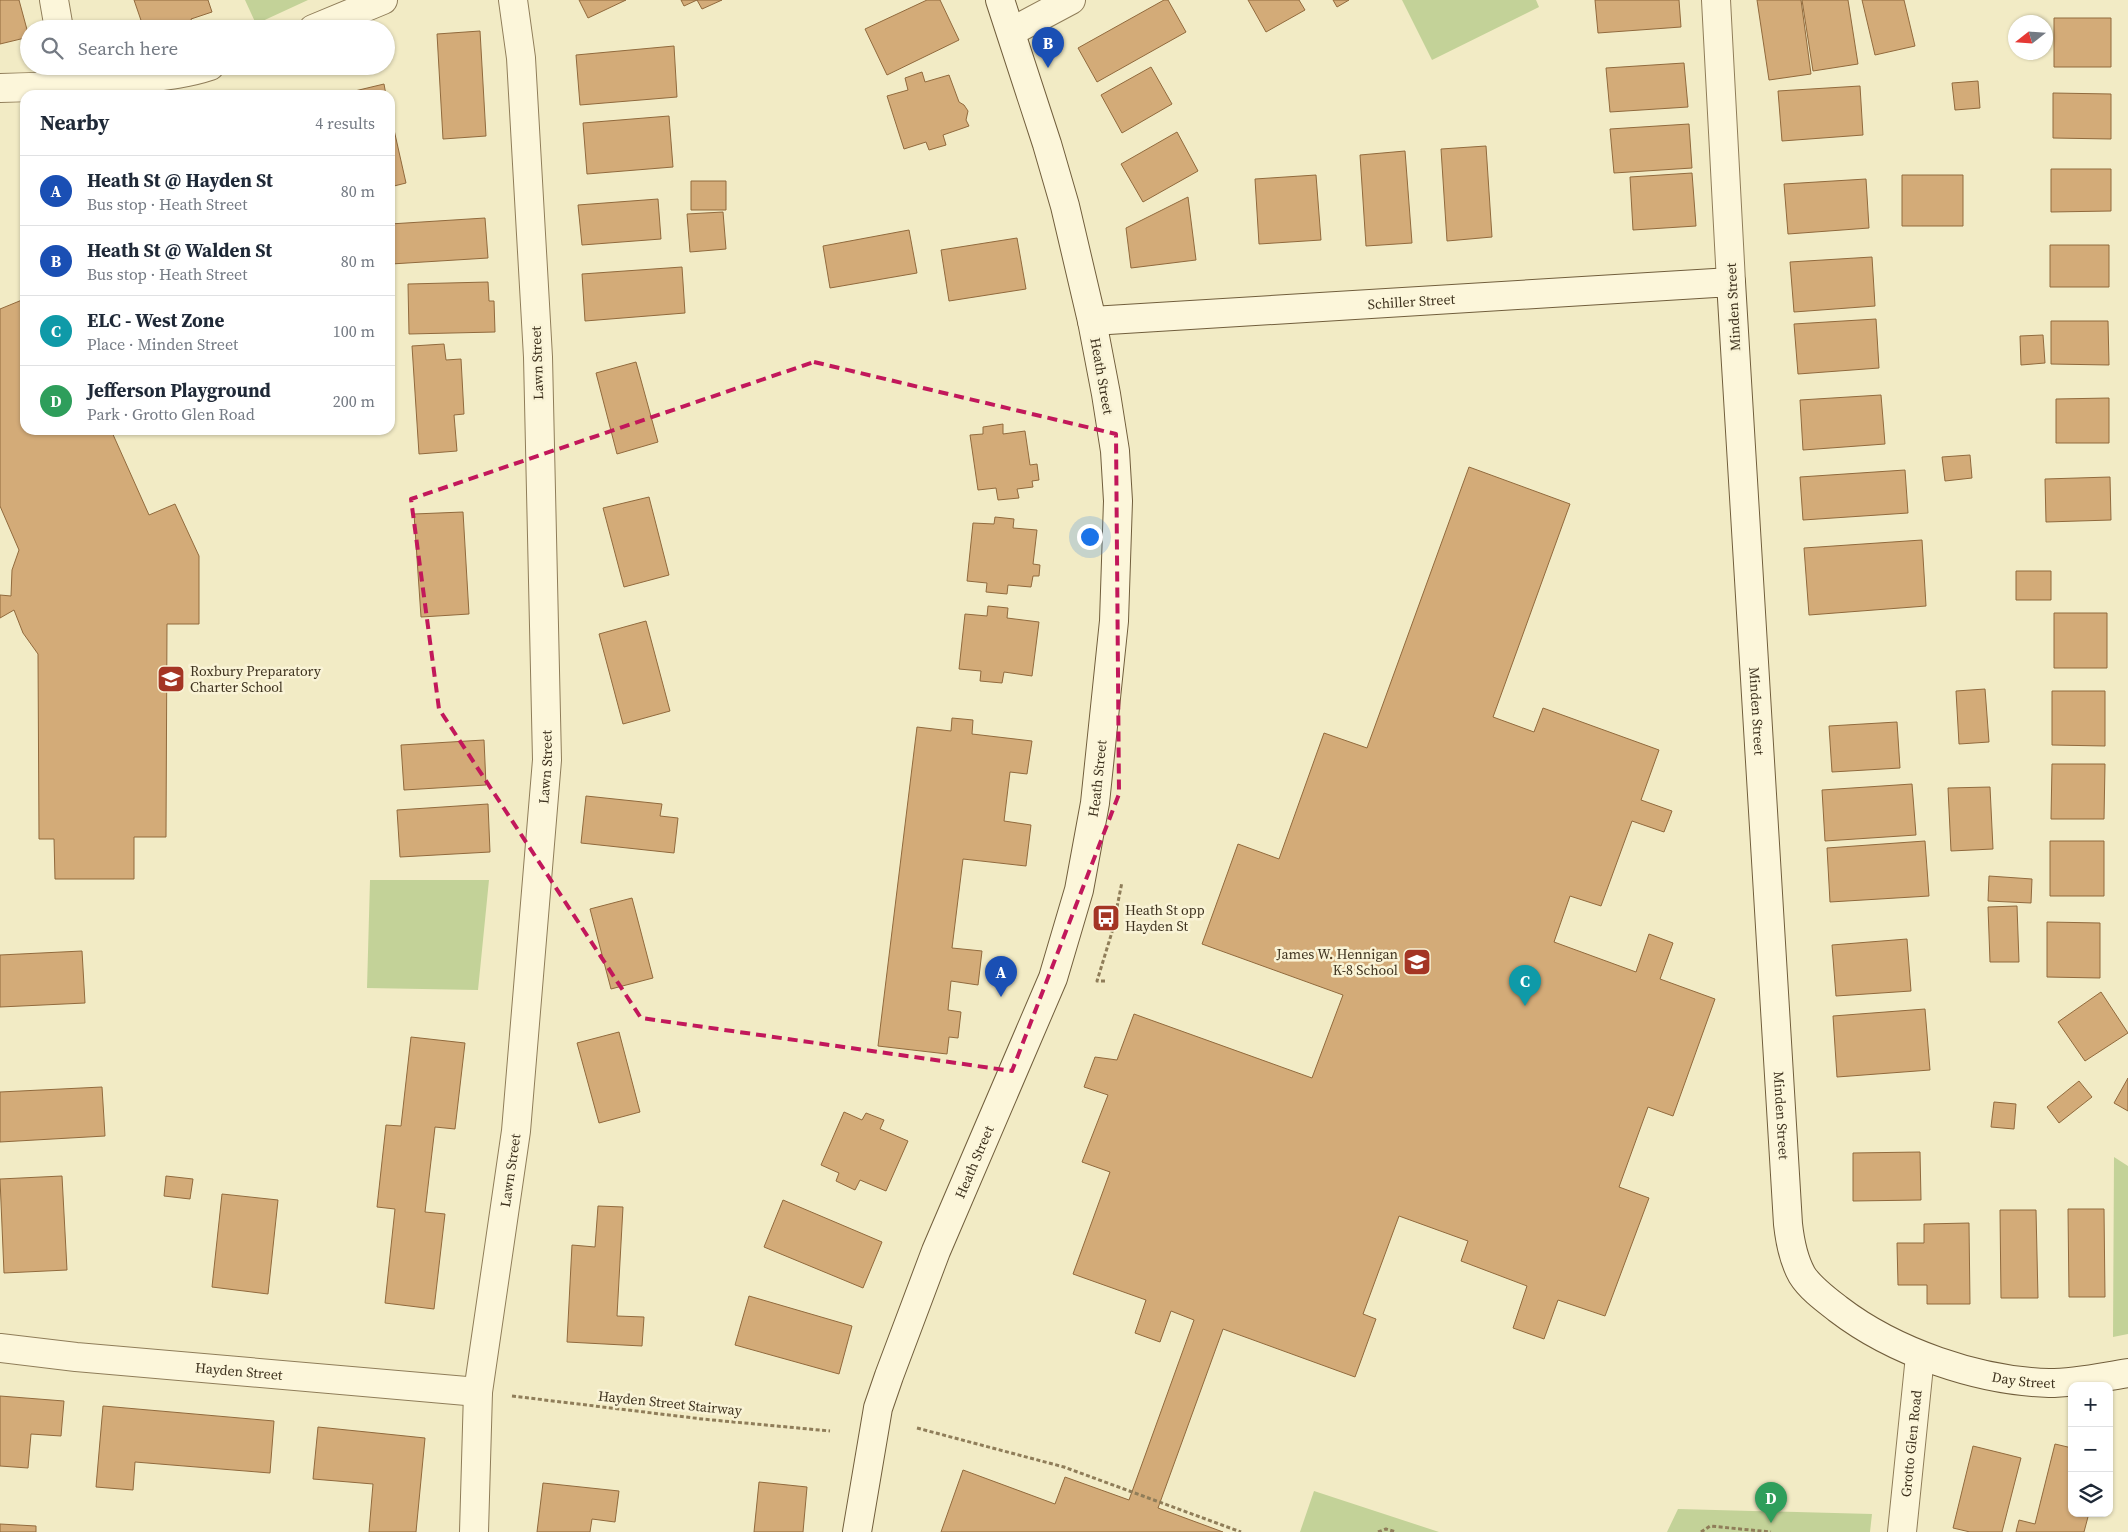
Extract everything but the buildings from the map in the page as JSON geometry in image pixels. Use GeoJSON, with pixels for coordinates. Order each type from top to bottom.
{"type":"FeatureCollection","features":[{"type":"Feature","properties":{"kind":"street"},"geometry":{"type":"LineString","coordinates":[[54,0],[57,20]]}},
{"type":"Feature","properties":{"kind":"street"},"geometry":{"type":"LineString","coordinates":[[334,20],[383,0]]}},
{"type":"Feature","properties":{"kind":"street","name":"Lawn Street"},"geometry":{"type":"LineString","coordinates":[[474,1532],[478,1392],[516,1131],[547,760],[538,357],[521,58],[513,0]]}},
{"type":"Feature","properties":{"kind":"street","name":"Heath Street"},"geometry":{"type":"LineString","coordinates":[[857,1532],[878,1408],[889,1376],[936,1251],[1053,978],[1080,890],[1095,803],[1114,622],[1118,549],[1118,501],[1114,451],[1106,394],[1092,321],[1055,171],[1000,0]]}},
{"type":"Feature","properties":{"kind":"street"},"geometry":{"type":"LineString","coordinates":[[1011,32],[1071,0]]}},
{"type":"Feature","properties":{"kind":"street","name":"Minden Street"},"geometry":{"type":"LineString","coordinates":[[1716,0],[1731,282],[1791,1244],[1795,1262],[1803,1276],[1829,1302],[1875,1334],[1920,1356]]}},
{"type":"Feature","properties":{"kind":"street"},"geometry":{"type":"LineString","coordinates":[[0,88],[68,76],[108,75]]}},
{"type":"Feature","properties":{"kind":"street","name":"Schiller Street"},"geometry":{"type":"LineString","coordinates":[[1092,321],[1731,282]]}},
{"type":"Feature","properties":{"kind":"street","name":"Hayden Street"},"geometry":{"type":"LineString","coordinates":[[0,1348],[76,1357],[478,1392]]}},
{"type":"Feature","properties":{"kind":"street","name":"Day Street"},"geometry":{"type":"LineString","coordinates":[[1920,1356],[1969,1370],[2033,1382],[2064,1382],[2128,1372]]}},
{"type":"Feature","properties":{"kind":"street","name":"Grotto Glen Road"},"geometry":{"type":"LineString","coordinates":[[1902,1532],[1920,1356]]}},
{"type":"Feature","properties":{"kind":"path"},"geometry":{"type":"LineString","coordinates":[[1105,981],[1097,981],[1112,932],[1122,882]]}},
{"type":"Feature","properties":{"kind":"path","name":"Hayden Street Stairway"},"geometry":{"type":"LineString","coordinates":[[509,1395],[702,1419],[830,1431]]}},
{"type":"Feature","properties":{"kind":"path"},"geometry":{"type":"LineString","coordinates":[[917,1428],[1064,1468],[1241,1532]]}},
{"type":"Feature","properties":{"kind":"path"},"geometry":{"type":"LineString","coordinates":[[1701,1532],[1710,1526],[1771,1532]]}},
{"type":"Feature","properties":{"kind":"path"},"geometry":{"type":"LineString","coordinates":[[1378,1532],[1386,1529],[1396,1532]]}},
{"type":"Feature","properties":{"kind":"highlighted area"},"geometry":{"type":"Polygon","coordinates":[[[814,362],[1116,434],[1119,794],[1012,1071],[641,1018],[439,709],[411,499],[814,362]]]}},
{"type":"Feature","properties":{"kind":"green space"},"geometry":{"type":"Polygon","coordinates":[[[245,0],[308,0],[265,20],[254,20],[245,0]]]}},
{"type":"Feature","properties":{"kind":"green space"},"geometry":{"type":"Polygon","coordinates":[[[1402,0],[1536,0],[1539,7],[1432,60],[1402,0]]]}},
{"type":"Feature","properties":{"kind":"green space"},"geometry":{"type":"Polygon","coordinates":[[[370,880],[489,880],[478,990],[367,988],[370,880]]]}},
{"type":"Feature","properties":{"kind":"green space"},"geometry":{"type":"Polygon","coordinates":[[[2114,1157],[2128,1166],[2128,1334],[2113,1337],[2114,1157]]]}},
{"type":"Feature","properties":{"kind":"green space"},"geometry":{"type":"Polygon","coordinates":[[[1314,1491],[1439,1532],[1300,1532],[1314,1491]]]}},
{"type":"Feature","properties":{"kind":"green space"},"geometry":{"type":"Polygon","coordinates":[[[1678,1509],[1872,1514],[1870,1532],[1667,1532],[1678,1509]]]}},
{"type":"Feature","properties":{"kind":"place","name":"Heath St @ Walden St"},"geometry":{"type":"Point","coordinates":[1048,68]}},
{"type":"Feature","properties":{"kind":"place","name":"Roxbury Preparatory Charter School"},"geometry":{"type":"Point","coordinates":[171,679]}},
{"type":"Feature","properties":{"kind":"place","name":"Heath St opp Hayden St"},"geometry":{"type":"Point","coordinates":[1106,918]}},
{"type":"Feature","properties":{"kind":"place","name":"James W. Hennigan K-8 School"},"geometry":{"type":"Point","coordinates":[1417,962]}},
{"type":"Feature","properties":{"kind":"place","name":"Heath St @ Hayden St"},"geometry":{"type":"Point","coordinates":[1001,997]}},
{"type":"Feature","properties":{"kind":"place","name":"ELC - West Zone"},"geometry":{"type":"Point","coordinates":[1525,1006]}},
{"type":"Feature","properties":{"kind":"place","name":"Jefferson Playground"},"geometry":{"type":"Point","coordinates":[1771,1523]}}]}
